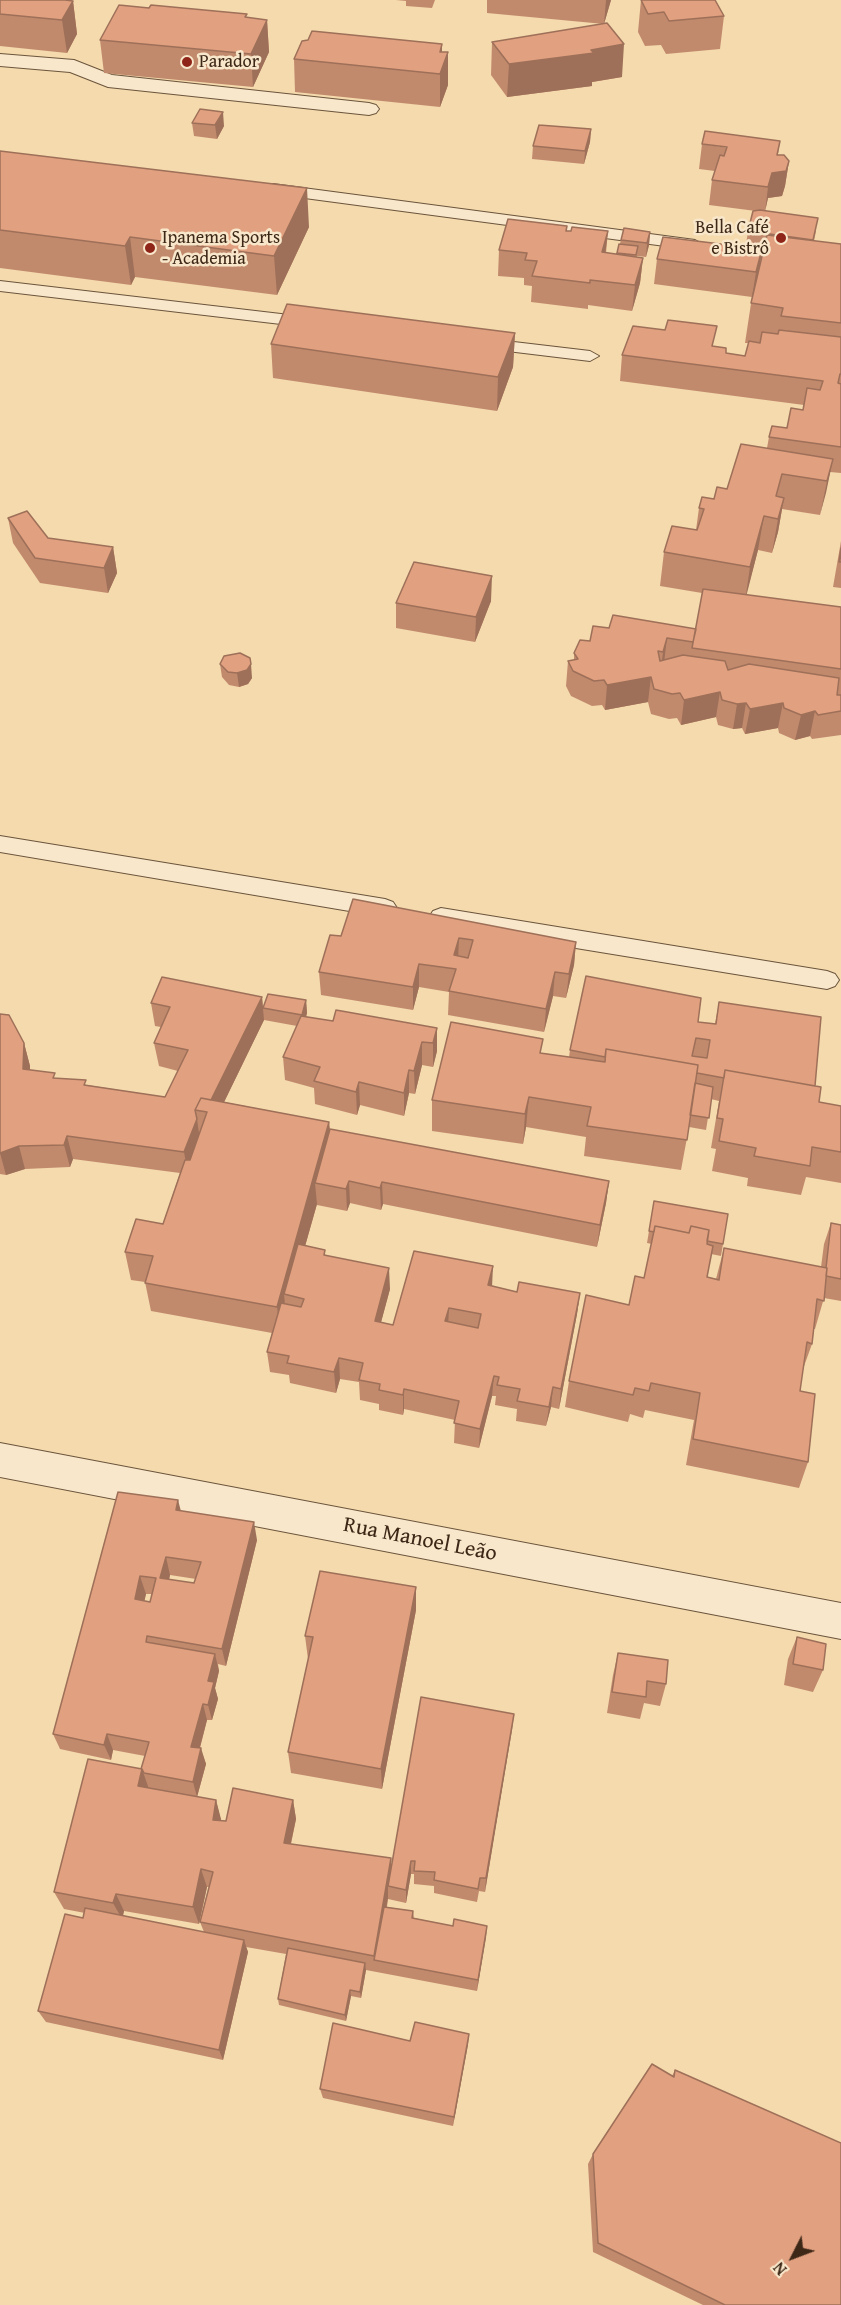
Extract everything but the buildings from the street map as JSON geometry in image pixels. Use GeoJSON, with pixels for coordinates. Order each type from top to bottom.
{"type":"FeatureCollection","features":[{"type":"Feature","properties":{"kind":"street"},"geometry":{"type":"LineString","coordinates":[[0,60],[74,66],[108,81],[369,109]]}},
{"type":"Feature","properties":{"kind":"street","name":"Rua Manoel Leão"},"geometry":{"type":"LineString","coordinates":[[0,1460],[841,1621]]}},
{"type":"Feature","properties":{"kind":"lane"},"geometry":{"type":"LineString","coordinates":[[261,187],[711,247]]}},
{"type":"Feature","properties":{"kind":"lane"},"geometry":{"type":"LineString","coordinates":[[0,286],[330,325]]}},
{"type":"Feature","properties":{"kind":"lane"},"geometry":{"type":"LineString","coordinates":[[460,340],[590,356]]}},
{"type":"Feature","properties":{"kind":"lane"},"geometry":{"type":"LineString","coordinates":[[0,844],[827,980]]}},
{"type":"Feature","properties":{"kind":"place","name":"Parador"},"geometry":{"type":"Point","coordinates":[187,62]}},
{"type":"Feature","properties":{"kind":"place","name":"Bella Café e Bistrô"},"geometry":{"type":"Point","coordinates":[781,238]}},
{"type":"Feature","properties":{"kind":"place","name":"Ipanema Sports - Academia"},"geometry":{"type":"Point","coordinates":[150,248]}}]}
